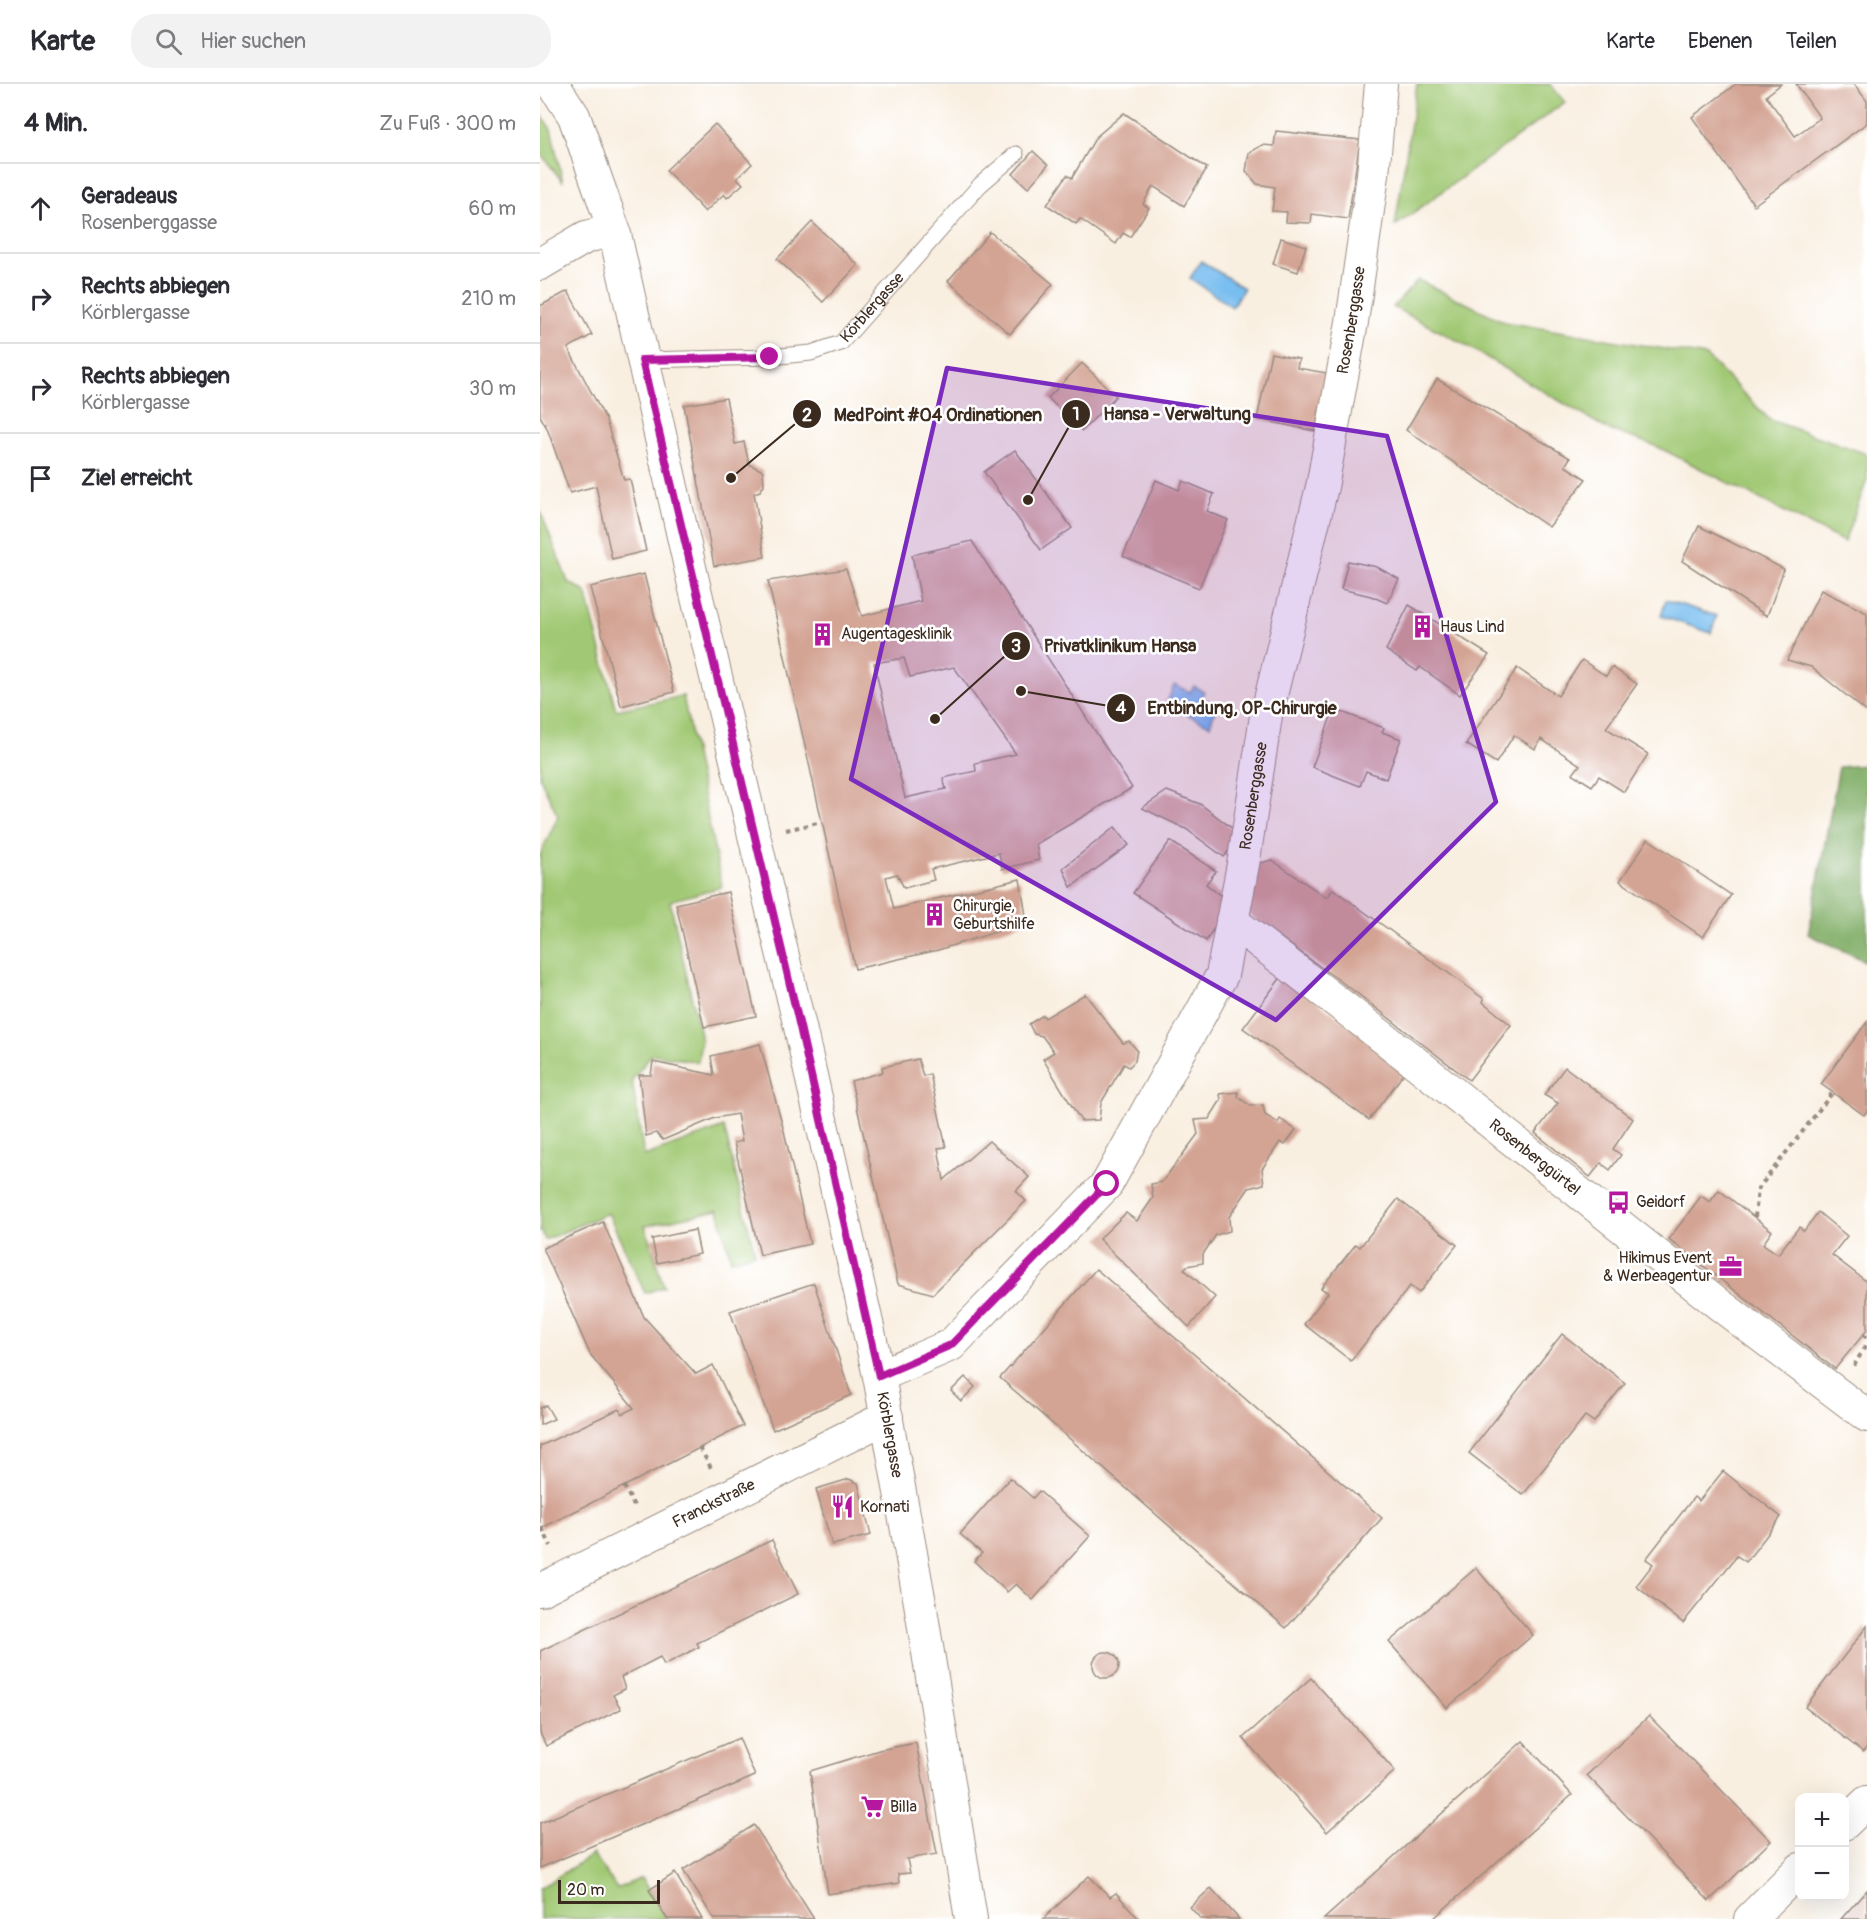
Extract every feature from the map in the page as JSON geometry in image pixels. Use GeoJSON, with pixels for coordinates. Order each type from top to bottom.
{"type":"FeatureCollection","features":[{"type":"Feature","properties":{"kind":"street","name":"Körblergasse"},"geometry":{"type":"LineString","coordinates":[[553,84],[574,116],[614,230],[642,360],[879,1376],[924,1625],[971,1919]]}},
{"type":"Feature","properties":{"kind":"street","name":"Rosenberggasse"},"geometry":{"type":"LineString","coordinates":[[879,1376],[951,1345],[1107,1184],[1222,975],[1244,860],[1266,716],[1322,487],[1352,322],[1373,176],[1381,84]]}},
{"type":"Feature","properties":{"kind":"street"},"geometry":{"type":"LineString","coordinates":[[540,264],[586,237],[614,230]]}},
{"type":"Feature","properties":{"kind":"street","name":"Rosenberggürtel"},"geometry":{"type":"LineString","coordinates":[[1232,921],[1411,1059],[1720,1305],[1867,1416]]}},
{"type":"Feature","properties":{"kind":"street","name":"Franckstraße"},"geometry":{"type":"LineString","coordinates":[[540,1590],[886,1417]]}},
{"type":"Feature","properties":{"kind":"street"},"geometry":{"type":"LineString","coordinates":[[1849,1820],[1867,1802]]}},
{"type":"Feature","properties":{"kind":"street"},"geometry":{"type":"LineString","coordinates":[[1750,1919],[1795,1874]]}},
{"type":"Feature","properties":{"kind":"lane","name":"Körblergasse"},"geometry":{"type":"LineString","coordinates":[[642,360],[770,357],[811,353],[842,343],[980,185],[1016,154]]}},
{"type":"Feature","properties":{"kind":"path"},"geometry":{"type":"LineString","coordinates":[[783,830],[822,822]]}},
{"type":"Feature","properties":{"kind":"path"},"geometry":{"type":"LineString","coordinates":[[1755,1217],[1758,1189],[1833,1092]]}},
{"type":"Feature","properties":{"kind":"path"},"geometry":{"type":"LineString","coordinates":[[1853,1368],[1867,1343]]}},
{"type":"Feature","properties":{"kind":"path"},"geometry":{"type":"LineString","coordinates":[[700,1448],[711,1468]]}},
{"type":"Feature","properties":{"kind":"path"},"geometry":{"type":"LineString","coordinates":[[624,1486],[634,1506]]}},
{"type":"Feature","properties":{"kind":"path"},"geometry":{"type":"LineString","coordinates":[[542,1528],[551,1546]]}},
{"type":"Feature","properties":{"kind":"highlighted area"},"geometry":{"type":"Polygon","coordinates":[[[947,368],[1387,436],[1496,802],[1276,1020],[851,779],[947,368]]]}},
{"type":"Feature","properties":{"kind":"green space"},"geometry":{"type":"Polygon","coordinates":[[[1417,84],[1550,84],[1565,102],[1395,226],[1417,84]]]}},
{"type":"Feature","properties":{"kind":"green space"},"geometry":{"type":"Polygon","coordinates":[[[540,113],[551,129],[563,182],[540,153],[540,113]]]}},
{"type":"Feature","properties":{"kind":"green space"},"geometry":{"type":"Polygon","coordinates":[[[1418,280],[1505,322],[1706,356],[1770,420],[1867,454],[1867,480],[1844,542],[1658,447],[1607,429],[1464,344],[1393,307],[1418,280]]]}},
{"type":"Feature","properties":{"kind":"green space"},"geometry":{"type":"Polygon","coordinates":[[[540,510],[568,582],[586,592],[616,710],[683,696],[722,887],[670,901],[701,1039],[698,1062],[652,1054],[632,1080],[644,1156],[724,1127],[755,1253],[731,1260],[718,1210],[645,1226],[664,1287],[645,1293],[608,1213],[545,1240],[540,1232],[540,855],[558,816],[540,778],[540,510]]]}},
{"type":"Feature","properties":{"kind":"green space"},"geometry":{"type":"Polygon","coordinates":[[[1867,765],[1867,962],[1808,934],[1839,767],[1867,765]]]}},
{"type":"Feature","properties":{"kind":"green space"},"geometry":{"type":"Polygon","coordinates":[[[593,1854],[617,1889],[641,1878],[667,1919],[540,1919],[540,1888],[593,1854]]]}},
{"type":"Feature","properties":{"kind":"water"},"geometry":{"type":"Polygon","coordinates":[[[1201,261],[1244,288],[1232,307],[1190,278],[1201,261]]]}},
{"type":"Feature","properties":{"kind":"water"},"geometry":{"type":"Polygon","coordinates":[[[1666,600],[1717,616],[1711,633],[1661,616],[1666,600]]]}},
{"type":"Feature","properties":{"kind":"water"},"geometry":{"type":"Polygon","coordinates":[[[1174,685],[1190,692],[1194,686],[1204,692],[1201,698],[1217,705],[1210,725],[1166,705],[1174,685]]]}},
{"type":"Feature","properties":{"kind":"building"},"geometry":{"type":"Polygon","coordinates":[[[1736,84],[1781,84],[1766,96],[1795,136],[1820,118],[1796,84],[1854,84],[1867,101],[1867,123],[1754,205],[1692,117],[1736,84]]]}},
{"type":"Feature","properties":{"kind":"building"},"geometry":{"type":"Polygon","coordinates":[[[1124,113],[1207,168],[1184,206],[1153,186],[1143,204],[1149,208],[1130,237],[1123,233],[1116,244],[1080,219],[1076,224],[1047,205],[1067,175],[1072,178],[1096,137],[1124,113]]]}},
{"type":"Feature","properties":{"kind":"building"},"geometry":{"type":"Polygon","coordinates":[[[715,124],[752,164],[737,178],[743,184],[727,198],[724,194],[705,212],[666,170],[715,124]]]}},
{"type":"Feature","properties":{"kind":"building"},"geometry":{"type":"Polygon","coordinates":[[[1276,131],[1360,140],[1348,219],[1312,214],[1311,223],[1286,222],[1287,212],[1272,211],[1275,187],[1257,184],[1246,171],[1249,153],[1262,145],[1274,146],[1276,131]]]}},
{"type":"Feature","properties":{"kind":"building"},"geometry":{"type":"Polygon","coordinates":[[[1033,151],[1048,165],[1028,188],[1013,174],[1033,151]]]}},
{"type":"Feature","properties":{"kind":"building"},"geometry":{"type":"Polygon","coordinates":[[[812,222],[858,265],[823,302],[777,259],[812,222]]]}},
{"type":"Feature","properties":{"kind":"building"},"geometry":{"type":"Polygon","coordinates":[[[990,232],[1053,284],[1010,334],[948,281],[990,232]]]}},
{"type":"Feature","properties":{"kind":"building"},"geometry":{"type":"Polygon","coordinates":[[[1281,238],[1306,246],[1298,272],[1273,264],[1281,238]]]}},
{"type":"Feature","properties":{"kind":"building"},"geometry":{"type":"Polygon","coordinates":[[[568,291],[592,335],[568,348],[606,420],[624,480],[630,479],[646,551],[612,559],[596,486],[570,493],[547,428],[540,416],[540,306],[568,291]]]}},
{"type":"Feature","properties":{"kind":"building"},"geometry":{"type":"Polygon","coordinates":[[[1271,353],[1299,359],[1297,368],[1327,373],[1315,431],[1257,419],[1271,353]]]}},
{"type":"Feature","properties":{"kind":"building"},"geometry":{"type":"Polygon","coordinates":[[[1082,363],[1116,396],[1082,431],[1048,398],[1082,363]]]}},
{"type":"Feature","properties":{"kind":"building"},"geometry":{"type":"Polygon","coordinates":[[[1437,379],[1570,458],[1565,466],[1586,479],[1549,527],[1406,430],[1437,379]]]}},
{"type":"Feature","properties":{"kind":"building"},"geometry":{"type":"Polygon","coordinates":[[[726,398],[735,444],[744,442],[749,464],[763,471],[764,485],[760,491],[754,493],[765,557],[714,566],[684,405],[726,398]]]}},
{"type":"Feature","properties":{"kind":"building"},"geometry":{"type":"Polygon","coordinates":[[[1015,450],[1072,528],[1041,550],[984,472],[1015,450]]]}},
{"type":"Feature","properties":{"kind":"building"},"geometry":{"type":"Polygon","coordinates":[[[1156,480],[1179,490],[1183,481],[1214,494],[1207,511],[1228,520],[1199,588],[1123,556],[1156,480]]]}},
{"type":"Feature","properties":{"kind":"building"},"geometry":{"type":"Polygon","coordinates":[[[1699,526],[1784,569],[1767,616],[1682,561],[1699,526]]]}},
{"type":"Feature","properties":{"kind":"building"},"geometry":{"type":"Polygon","coordinates":[[[972,541],[1132,788],[1036,844],[1039,860],[1002,869],[999,853],[931,869],[934,880],[904,888],[897,874],[886,877],[894,909],[1020,879],[1027,922],[938,950],[855,969],[768,581],[846,569],[862,616],[921,601],[912,555],[972,541]],[[904,658],[874,663],[905,798],[946,789],[943,778],[976,771],[975,763],[1016,754],[954,667],[910,677],[904,658]]]}},
{"type":"Feature","properties":{"kind":"building"},"geometry":{"type":"Polygon","coordinates":[[[1348,561],[1377,567],[1399,579],[1387,603],[1371,596],[1341,589],[1348,561]]]}},
{"type":"Feature","properties":{"kind":"building"},"geometry":{"type":"Polygon","coordinates":[[[644,574],[674,692],[621,706],[590,587],[644,574]]]}},
{"type":"Feature","properties":{"kind":"building"},"geometry":{"type":"Polygon","coordinates":[[[1821,590],[1867,613],[1867,712],[1811,667],[1787,660],[1821,590]]]}},
{"type":"Feature","properties":{"kind":"building","name":"Haus Lind"},"geometry":{"type":"Polygon","coordinates":[[[1409,605],[1489,655],[1460,695],[1420,667],[1417,671],[1386,650],[1409,605]]]}},
{"type":"Feature","properties":{"kind":"building"},"geometry":{"type":"Polygon","coordinates":[[[1582,660],[1606,676],[1612,667],[1637,684],[1606,728],[1648,754],[1624,792],[1599,776],[1592,786],[1573,774],[1580,765],[1541,739],[1535,749],[1514,735],[1496,763],[1466,744],[1517,668],[1558,696],[1582,660]]]}},
{"type":"Feature","properties":{"kind":"building"},"geometry":{"type":"Polygon","coordinates":[[[1334,709],[1384,728],[1382,732],[1401,739],[1386,779],[1366,771],[1360,786],[1312,767],[1334,709]]]}},
{"type":"Feature","properties":{"kind":"building"},"geometry":{"type":"Polygon","coordinates":[[[1167,791],[1200,804],[1241,835],[1224,857],[1186,829],[1142,808],[1167,791]]]}},
{"type":"Feature","properties":{"kind":"building"},"geometry":{"type":"Polygon","coordinates":[[[1115,827],[1129,845],[1071,887],[1063,868],[1115,827]]]}},
{"type":"Feature","properties":{"kind":"building"},"geometry":{"type":"Polygon","coordinates":[[[1648,839],[1731,895],[1703,937],[1620,881],[1648,839]]]}},
{"type":"Feature","properties":{"kind":"building"},"geometry":{"type":"Polygon","coordinates":[[[1170,841],[1216,871],[1206,884],[1226,900],[1225,910],[1206,941],[1133,893],[1170,841]]]}},
{"type":"Feature","properties":{"kind":"building"},"geometry":{"type":"Polygon","coordinates":[[[1272,860],[1327,898],[1333,889],[1484,999],[1483,1002],[1511,1025],[1469,1080],[1358,994],[1244,911],[1253,865],[1272,860]]]}},
{"type":"Feature","properties":{"kind":"building"},"geometry":{"type":"Polygon","coordinates":[[[728,892],[756,1016],[704,1027],[676,904],[728,892]]]}},
{"type":"Feature","properties":{"kind":"building"},"geometry":{"type":"Polygon","coordinates":[[[1282,976],[1408,1068],[1369,1120],[1243,1028],[1282,976]]]}},
{"type":"Feature","properties":{"kind":"building"},"geometry":{"type":"Polygon","coordinates":[[[1085,994],[1123,1043],[1129,1041],[1137,1050],[1135,1061],[1129,1067],[1124,1064],[1101,1103],[1099,1120],[1081,1121],[1043,1059],[1054,1052],[1042,1036],[1034,1034],[1029,1024],[1043,1015],[1045,1018],[1085,994]]]}},
{"type":"Feature","properties":{"kind":"building"},"geometry":{"type":"Polygon","coordinates":[[[1867,1022],[1867,1111],[1864,1115],[1821,1084],[1867,1022]]]}},
{"type":"Feature","properties":{"kind":"building"},"geometry":{"type":"Polygon","coordinates":[[[760,1044],[784,1131],[810,1244],[760,1255],[734,1143],[742,1141],[737,1114],[715,1118],[663,1140],[656,1133],[646,1136],[639,1075],[651,1075],[653,1062],[714,1075],[711,1056],[760,1044]]]}},
{"type":"Feature","properties":{"kind":"building"},"geometry":{"type":"Polygon","coordinates":[[[918,1059],[923,1076],[930,1074],[946,1147],[938,1148],[944,1180],[989,1141],[1029,1177],[1016,1191],[1026,1201],[933,1294],[898,1284],[851,1081],[883,1072],[882,1067],[918,1059]]]}},
{"type":"Feature","properties":{"kind":"building"},"geometry":{"type":"Polygon","coordinates":[[[1565,1067],[1633,1119],[1613,1149],[1621,1155],[1610,1170],[1601,1163],[1590,1177],[1535,1133],[1558,1103],[1544,1095],[1565,1067]]]}},
{"type":"Feature","properties":{"kind":"building"},"geometry":{"type":"Polygon","coordinates":[[[1238,1092],[1238,1097],[1251,1106],[1263,1105],[1265,1115],[1278,1123],[1280,1119],[1296,1130],[1285,1145],[1280,1142],[1262,1169],[1264,1184],[1249,1188],[1229,1217],[1230,1231],[1216,1235],[1203,1254],[1203,1263],[1187,1266],[1184,1269],[1215,1297],[1189,1327],[1099,1239],[1126,1213],[1137,1221],[1153,1198],[1151,1184],[1162,1182],[1198,1134],[1195,1120],[1209,1119],[1221,1100],[1220,1094],[1238,1092]]]}},
{"type":"Feature","properties":{"kind":"building"},"geometry":{"type":"Polygon","coordinates":[[[1719,1190],[1772,1231],[1763,1244],[1778,1254],[1799,1227],[1804,1231],[1818,1212],[1847,1236],[1832,1255],[1867,1282],[1867,1330],[1835,1369],[1669,1239],[1701,1196],[1710,1202],[1719,1190]]]}},
{"type":"Feature","properties":{"kind":"building"},"geometry":{"type":"Polygon","coordinates":[[[1398,1199],[1457,1245],[1419,1293],[1410,1286],[1351,1361],[1304,1324],[1328,1293],[1321,1288],[1356,1244],[1360,1247],[1398,1199]]]}},
{"type":"Feature","properties":{"kind":"building"},"geometry":{"type":"Polygon","coordinates":[[[603,1222],[644,1317],[696,1374],[713,1365],[743,1426],[540,1529],[540,1446],[619,1409],[622,1414],[634,1408],[590,1354],[543,1248],[603,1222]]]}},
{"type":"Feature","properties":{"kind":"building"},"geometry":{"type":"Polygon","coordinates":[[[695,1230],[700,1254],[657,1263],[652,1239],[695,1230]]]}},
{"type":"Feature","properties":{"kind":"building"},"geometry":{"type":"Polygon","coordinates":[[[1096,1269],[1382,1518],[1286,1628],[1000,1378],[1096,1269]]]}},
{"type":"Feature","properties":{"kind":"building"},"geometry":{"type":"Polygon","coordinates":[[[814,1283],[851,1395],[773,1430],[730,1311],[814,1283]]]}},
{"type":"Feature","properties":{"kind":"building"},"geometry":{"type":"Polygon","coordinates":[[[1562,1334],[1625,1383],[1594,1422],[1585,1416],[1523,1495],[1469,1453],[1562,1334]]]}},
{"type":"Feature","properties":{"kind":"building"},"geometry":{"type":"Polygon","coordinates":[[[965,1377],[975,1387],[961,1401],[951,1391],[965,1377]]]}},
{"type":"Feature","properties":{"kind":"building"},"geometry":{"type":"Polygon","coordinates":[[[546,1405],[554,1419],[540,1425],[540,1408],[546,1405]]]}},
{"type":"Feature","properties":{"kind":"building"},"geometry":{"type":"Polygon","coordinates":[[[1723,1471],[1781,1517],[1746,1562],[1737,1556],[1683,1623],[1636,1586],[1653,1564],[1646,1559],[1694,1497],[1699,1501],[1723,1471]]]}},
{"type":"Feature","properties":{"kind":"building"},"geometry":{"type":"Polygon","coordinates":[[[1010,1478],[1033,1498],[1039,1491],[1090,1536],[1033,1600],[1016,1584],[1007,1592],[974,1561],[982,1553],[960,1534],[1010,1478]]]}},
{"type":"Feature","properties":{"kind":"building"},"geometry":{"type":"Polygon","coordinates":[[[849,1479],[858,1483],[871,1535],[832,1545],[816,1489],[849,1479]]]}},
{"type":"Feature","properties":{"kind":"building"},"geometry":{"type":"Polygon","coordinates":[[[772,1540],[798,1594],[697,1643],[699,1647],[664,1665],[660,1657],[621,1677],[625,1689],[613,1695],[621,1709],[546,1746],[540,1733],[540,1651],[772,1540]]]}},
{"type":"Feature","properties":{"kind":"building"},"geometry":{"type":"Polygon","coordinates":[[[1476,1568],[1533,1635],[1447,1708],[1389,1642],[1476,1568]]]}},
{"type":"Feature","properties":{"kind":"building"},"geometry":{"type":"Polygon","coordinates":[[[1867,1626],[1867,1747],[1863,1752],[1805,1707],[1867,1626]]]}},
{"type":"Feature","properties":{"kind":"building"},"geometry":{"type":"Polygon","coordinates":[[[1106,1652],[1115,1656],[1119,1665],[1115,1674],[1106,1678],[1097,1674],[1093,1665],[1097,1656],[1106,1652]]]}},
{"type":"Feature","properties":{"kind":"building"},"geometry":{"type":"Polygon","coordinates":[[[1311,1678],[1395,1771],[1327,1832],[1243,1738],[1311,1678]]]}},
{"type":"Feature","properties":{"kind":"building"},"geometry":{"type":"Polygon","coordinates":[[[1649,1716],[1771,1841],[1709,1901],[1587,1775],[1649,1716]]]}},
{"type":"Feature","properties":{"kind":"building"},"geometry":{"type":"Polygon","coordinates":[[[739,1738],[755,1776],[540,1868],[540,1823],[739,1738]]]}},
{"type":"Feature","properties":{"kind":"building"},"geometry":{"type":"Polygon","coordinates":[[[1523,1741],[1572,1795],[1433,1919],[1324,1919],[1523,1741]]]}},
{"type":"Feature","properties":{"kind":"building"},"geometry":{"type":"Polygon","coordinates":[[[916,1743],[937,1854],[907,1859],[910,1873],[898,1874],[899,1883],[828,1894],[810,1771],[879,1750],[916,1743]]]}},
{"type":"Feature","properties":{"kind":"building"},"geometry":{"type":"Polygon","coordinates":[[[754,1825],[814,1919],[714,1919],[683,1870],[754,1825]]]}},
{"type":"Feature","properties":{"kind":"building"},"geometry":{"type":"Polygon","coordinates":[[[675,1873],[702,1919],[667,1919],[649,1890],[675,1873]]]}},
{"type":"Feature","properties":{"kind":"building"},"geometry":{"type":"Polygon","coordinates":[[[1089,1876],[1110,1897],[1116,1893],[1139,1919],[1043,1919],[1089,1876]]]}},
{"type":"Feature","properties":{"kind":"building"},"geometry":{"type":"Polygon","coordinates":[[[1211,1888],[1239,1919],[1201,1919],[1190,1907],[1211,1888]]]}},
{"type":"Feature","properties":{"kind":"building"},"geometry":{"type":"Polygon","coordinates":[[[1867,1890],[1867,1919],[1841,1919],[1867,1890]]]}},
{"type":"Feature","properties":{"kind":"place","name":"MedPoint #04 Ordinationen"},"geometry":{"type":"Point","coordinates":[731,478]}},
{"type":"Feature","properties":{"kind":"place","name":"Hansa - Verwaltung"},"geometry":{"type":"Point","coordinates":[1028,500]}},
{"type":"Feature","properties":{"kind":"place","name":"Haus Lind"},"geometry":{"type":"Point","coordinates":[1422,627]}},
{"type":"Feature","properties":{"kind":"place","name":"Augentagesklinik"},"geometry":{"type":"Point","coordinates":[823,634]}},
{"type":"Feature","properties":{"kind":"place","name":"Entbindung, OP-Chirurgie"},"geometry":{"type":"Point","coordinates":[1021,691]}},
{"type":"Feature","properties":{"kind":"place","name":"Privatklinikum Hansa"},"geometry":{"type":"Point","coordinates":[935,719]}},
{"type":"Feature","properties":{"kind":"place","name":"Chirurgie, Geburtshilfe"},"geometry":{"type":"Point","coordinates":[935,915]}},
{"type":"Feature","properties":{"kind":"place","name":"Geidorf"},"geometry":{"type":"Point","coordinates":[1618,1202]}},
{"type":"Feature","properties":{"kind":"place","name":"Hikimus Event & Werbeagentur"},"geometry":{"type":"Point","coordinates":[1730,1267]}},
{"type":"Feature","properties":{"kind":"place","name":"Kornati"},"geometry":{"type":"Point","coordinates":[842,1507]}},
{"type":"Feature","properties":{"kind":"place","name":"Billa"},"geometry":{"type":"Point","coordinates":[872,1807]}},
{"type":"Feature","properties":{"kind":"route"},"geometry":{"type":"LineString","coordinates":[[770,357],[642,360],[800,1027],[879,1376],[951,1345],[1107,1184]]}}]}
